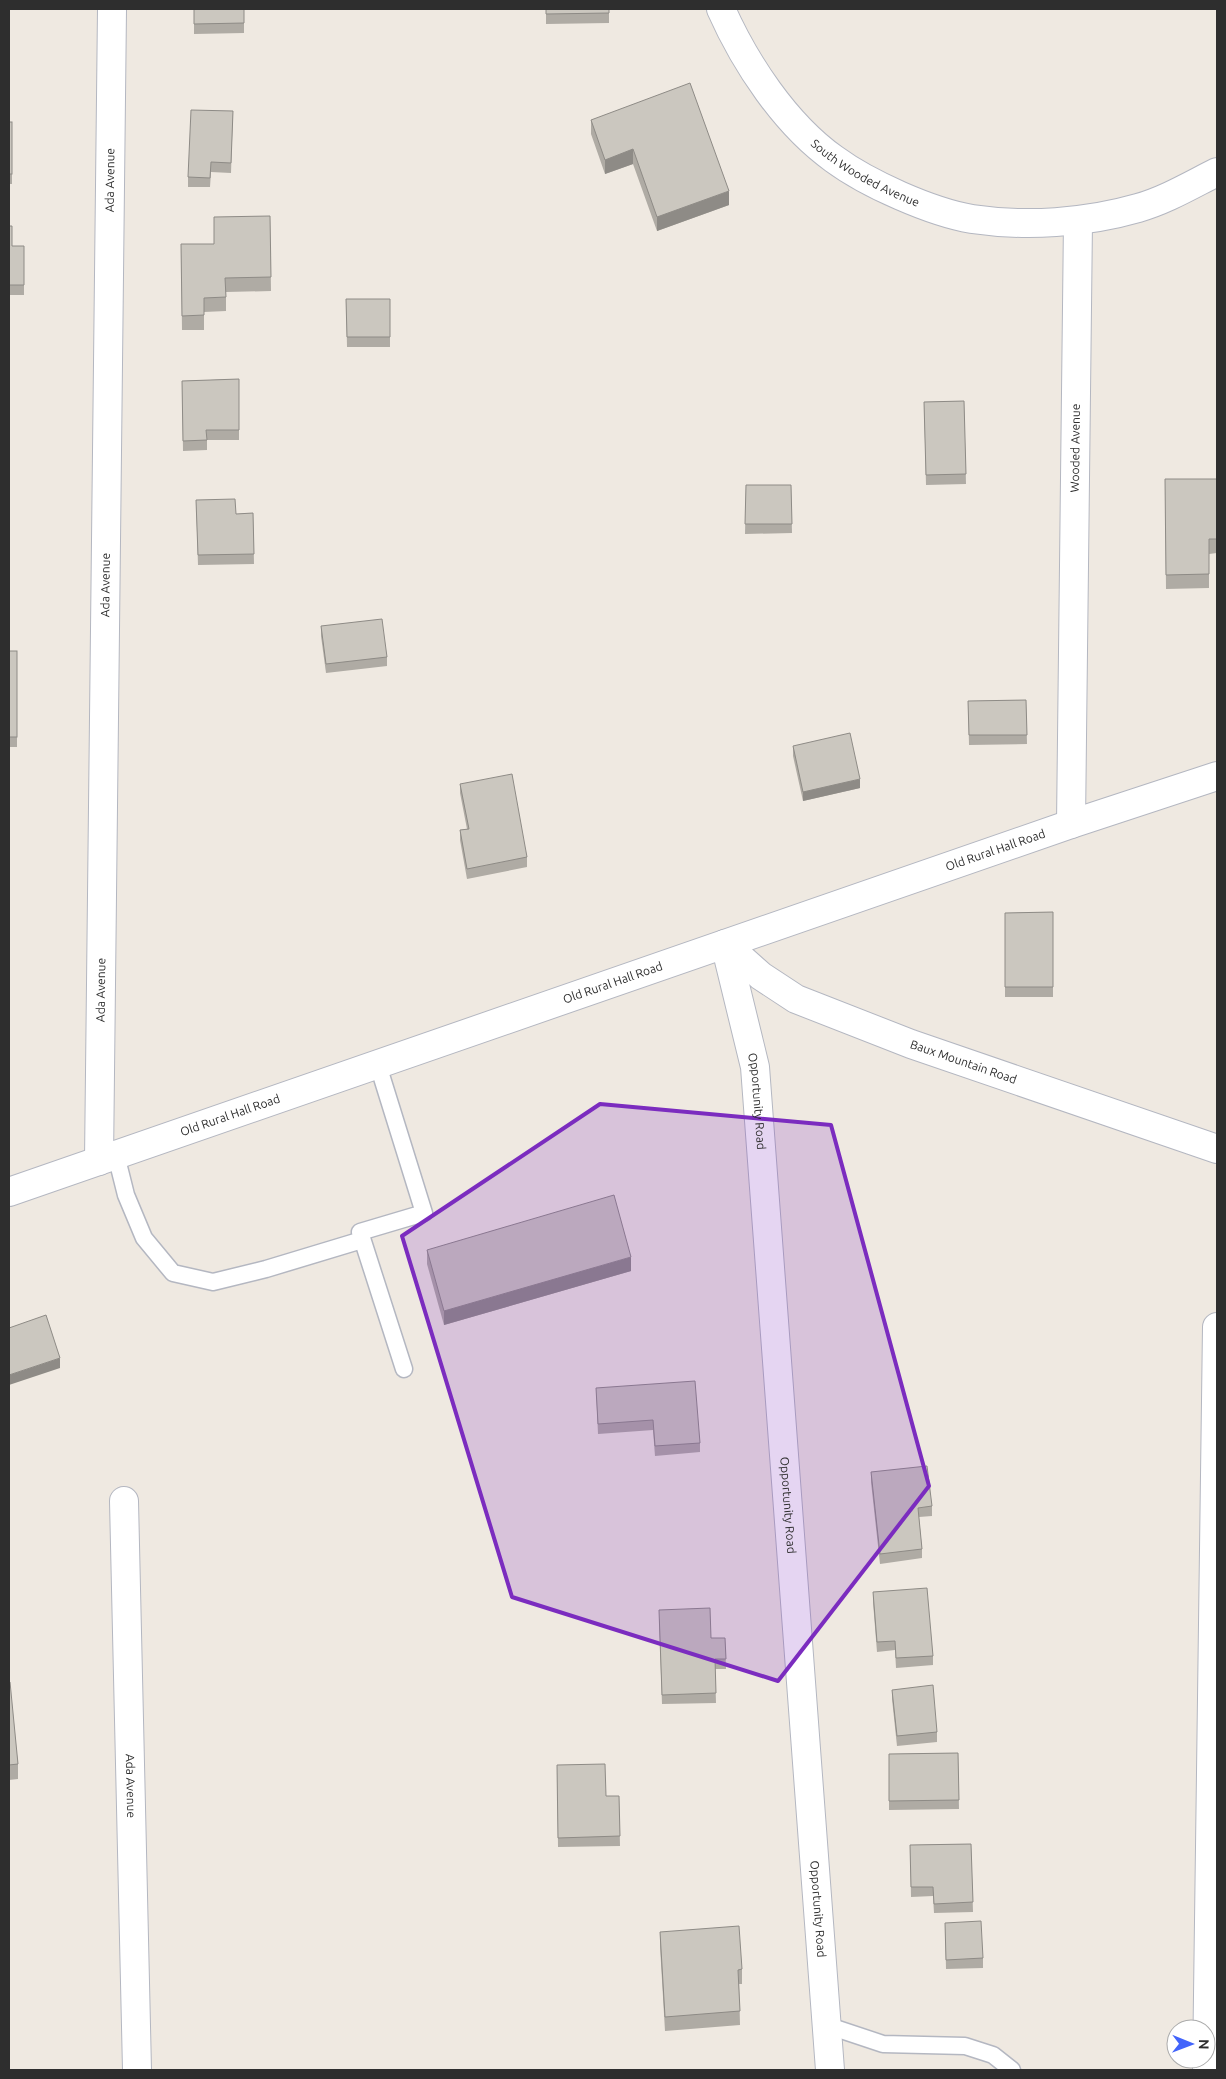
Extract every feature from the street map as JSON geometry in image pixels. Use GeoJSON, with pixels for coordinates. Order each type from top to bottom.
{"type":"FeatureCollection","features":[{"type":"Feature","properties":{"kind":"street","name":"Ada Avenue"},"geometry":{"type":"LineString","coordinates":[[108,1158],[112,9]]}},
{"type":"Feature","properties":{"kind":"street","name":"South Wooded Avenue"},"geometry":{"type":"LineString","coordinates":[[721,9],[730,29],[762,82],[799,128],[833,159],[872,182],[928,206],[972,218],[1016,222],[1078,221]]}},
{"type":"Feature","properties":{"kind":"street"},"geometry":{"type":"LineString","coordinates":[[1078,221],[1137,208],[1166,199],[1217,172]]}},
{"type":"Feature","properties":{"kind":"street","name":"Wooded Avenue"},"geometry":{"type":"LineString","coordinates":[[1071,824],[1078,221]]}},
{"type":"Feature","properties":{"kind":"street","name":"Old Rural Hall Road"},"geometry":{"type":"LineString","coordinates":[[9,1192],[1071,824],[1217,776]]}},
{"type":"Feature","properties":{"kind":"street","name":"Baux Mountain Road"},"geometry":{"type":"LineString","coordinates":[[724,944],[761,976],[796,999],[911,1044],[1217,1149]]}},
{"type":"Feature","properties":{"kind":"street","name":"Opportunity Road"},"geometry":{"type":"LineString","coordinates":[[724,944],[755,1067],[830,2070]]}},
{"type":"Feature","properties":{"kind":"street"},"geometry":{"type":"LineString","coordinates":[[1206,2070],[1217,1327]]}},
{"type":"Feature","properties":{"kind":"street","name":"Ada Avenue"},"geometry":{"type":"LineString","coordinates":[[124,1501],[137,2070]]}},
{"type":"Feature","properties":{"kind":"lane"},"geometry":{"type":"LineString","coordinates":[[378,1065],[424,1214],[360,1232],[404,1369]]}},
{"type":"Feature","properties":{"kind":"lane"},"geometry":{"type":"LineString","coordinates":[[108,1158],[144,1238],[173,1273],[213,1282],[266,1269],[362,1240]]}},
{"type":"Feature","properties":{"kind":"lane"},"geometry":{"type":"LineString","coordinates":[[826,2025],[883,2044],[966,2046],[993,2055],[1012,2070]]}},
{"type":"Feature","properties":{"kind":"highlighted area"},"geometry":{"type":"Polygon","coordinates":[[[600,1104],[831,1125],[929,1486],[778,1681],[512,1597],[402,1236],[600,1104]]]}},
{"type":"Feature","properties":{"kind":"building"},"geometry":{"type":"Polygon","coordinates":[[[194,9],[244,9],[244,23],[194,24],[194,9]]]}},
{"type":"Feature","properties":{"kind":"building"},"geometry":{"type":"Polygon","coordinates":[[[546,9],[609,9],[609,13],[546,14],[546,9]]]}},
{"type":"Feature","properties":{"kind":"building"},"geometry":{"type":"Polygon","coordinates":[[[690,83],[729,191],[657,217],[633,149],[605,160],[591,120],[690,83]]]}},
{"type":"Feature","properties":{"kind":"building"},"geometry":{"type":"Polygon","coordinates":[[[191,110],[233,111],[231,163],[211,162],[210,178],[188,177],[191,110]]]}},
{"type":"Feature","properties":{"kind":"building"},"geometry":{"type":"Polygon","coordinates":[[[9,122],[12,122],[12,174],[9,174],[9,122]]]}},
{"type":"Feature","properties":{"kind":"building"},"geometry":{"type":"Polygon","coordinates":[[[270,216],[271,277],[225,278],[226,297],[204,298],[204,315],[182,316],[181,244],[214,244],[214,217],[270,216]]]}},
{"type":"Feature","properties":{"kind":"building"},"geometry":{"type":"Polygon","coordinates":[[[9,226],[12,226],[12,246],[24,246],[24,285],[9,285],[9,226]]]}},
{"type":"Feature","properties":{"kind":"building"},"geometry":{"type":"Polygon","coordinates":[[[346,299],[390,299],[390,337],[347,337],[346,299]]]}},
{"type":"Feature","properties":{"kind":"building"},"geometry":{"type":"Polygon","coordinates":[[[239,379],[239,430],[206,430],[207,440],[183,441],[182,381],[239,379]]]}},
{"type":"Feature","properties":{"kind":"building"},"geometry":{"type":"Polygon","coordinates":[[[964,401],[966,474],[926,475],[924,402],[964,401]]]}},
{"type":"Feature","properties":{"kind":"building"},"geometry":{"type":"Polygon","coordinates":[[[1165,479],[1217,479],[1217,539],[1209,539],[1209,574],[1166,575],[1165,479]]]}},
{"type":"Feature","properties":{"kind":"building"},"geometry":{"type":"Polygon","coordinates":[[[746,485],[791,485],[792,524],[745,524],[746,485]]]}},
{"type":"Feature","properties":{"kind":"building"},"geometry":{"type":"Polygon","coordinates":[[[235,499],[236,514],[253,513],[254,554],[198,555],[196,500],[235,499]]]}},
{"type":"Feature","properties":{"kind":"building"},"geometry":{"type":"Polygon","coordinates":[[[382,619],[387,657],[326,664],[321,626],[382,619]]]}},
{"type":"Feature","properties":{"kind":"building"},"geometry":{"type":"Polygon","coordinates":[[[9,651],[17,651],[17,737],[9,737],[9,651]]]}},
{"type":"Feature","properties":{"kind":"building"},"geometry":{"type":"Polygon","coordinates":[[[1026,700],[1027,735],[969,735],[968,701],[1026,700]]]}},
{"type":"Feature","properties":{"kind":"building"},"geometry":{"type":"Polygon","coordinates":[[[850,733],[860,779],[803,792],[793,746],[850,733]]]}},
{"type":"Feature","properties":{"kind":"building"},"geometry":{"type":"Polygon","coordinates":[[[512,774],[527,857],[467,869],[460,830],[469,829],[460,784],[512,774]]]}},
{"type":"Feature","properties":{"kind":"building"},"geometry":{"type":"Polygon","coordinates":[[[1053,912],[1053,987],[1005,987],[1005,913],[1053,912]]]}},
{"type":"Feature","properties":{"kind":"building"},"geometry":{"type":"Polygon","coordinates":[[[614,1195],[631,1257],[444,1311],[427,1250],[614,1195]]]}},
{"type":"Feature","properties":{"kind":"building"},"geometry":{"type":"Polygon","coordinates":[[[46,1315],[60,1358],[9,1375],[9,1328],[46,1315]]]}},
{"type":"Feature","properties":{"kind":"building"},"geometry":{"type":"Polygon","coordinates":[[[695,1381],[700,1443],[655,1446],[653,1420],[598,1424],[596,1388],[695,1381]]]}},
{"type":"Feature","properties":{"kind":"building"},"geometry":{"type":"Polygon","coordinates":[[[927,1466],[932,1506],[918,1508],[922,1549],[880,1554],[871,1472],[927,1466]]]}},
{"type":"Feature","properties":{"kind":"building"},"geometry":{"type":"Polygon","coordinates":[[[927,1588],[933,1656],[896,1658],[895,1641],[877,1642],[873,1592],[927,1588]]]}},
{"type":"Feature","properties":{"kind":"building"},"geometry":{"type":"Polygon","coordinates":[[[710,1608],[711,1638],[725,1638],[726,1659],[715,1659],[716,1693],[662,1695],[659,1610],[710,1608]]]}},
{"type":"Feature","properties":{"kind":"building"},"geometry":{"type":"Polygon","coordinates":[[[9,1682],[18,1764],[9,1765],[9,1682]]]}},
{"type":"Feature","properties":{"kind":"building"},"geometry":{"type":"Polygon","coordinates":[[[933,1685],[937,1732],[897,1736],[892,1690],[933,1685]]]}},
{"type":"Feature","properties":{"kind":"building"},"geometry":{"type":"Polygon","coordinates":[[[958,1753],[959,1800],[889,1801],[889,1754],[958,1753]]]}},
{"type":"Feature","properties":{"kind":"building"},"geometry":{"type":"Polygon","coordinates":[[[605,1764],[606,1796],[619,1796],[620,1836],[558,1838],[557,1765],[605,1764]]]}},
{"type":"Feature","properties":{"kind":"building"},"geometry":{"type":"Polygon","coordinates":[[[971,1844],[973,1902],[934,1904],[933,1887],[911,1887],[910,1845],[971,1844]]]}},
{"type":"Feature","properties":{"kind":"building"},"geometry":{"type":"Polygon","coordinates":[[[981,1921],[983,1958],[946,1960],[945,1923],[981,1921]]]}},
{"type":"Feature","properties":{"kind":"building"},"geometry":{"type":"Polygon","coordinates":[[[739,1926],[742,1969],[738,1970],[740,2011],[665,2017],[660,1932],[739,1926]]]}}]}
